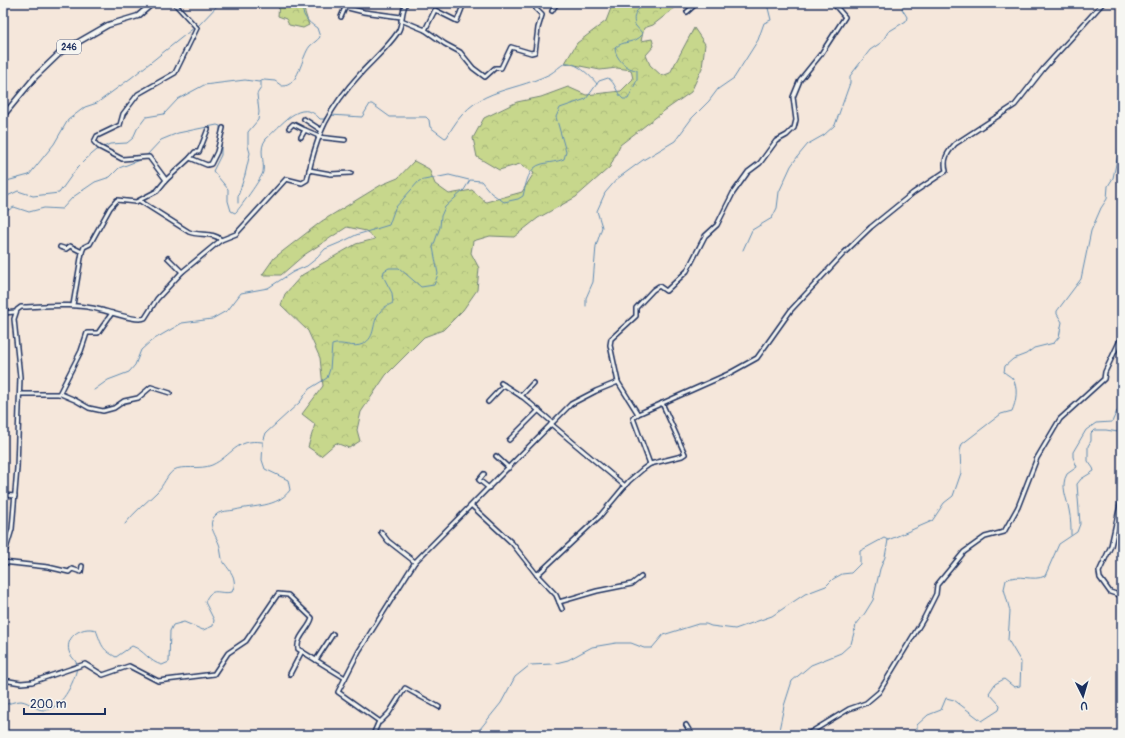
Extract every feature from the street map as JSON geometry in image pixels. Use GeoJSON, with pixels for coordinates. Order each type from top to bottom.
{"type":"FeatureCollection","features":[{"type":"Feature","properties":{"kind":"main road","name":"246"},"geometry":{"type":"LineString","coordinates":[[3,116],[31,82],[61,52],[108,25],[138,16],[153,3]]}},
{"type":"Feature","properties":{"kind":"street"},"geometry":{"type":"LineString","coordinates":[[166,180],[149,157],[122,158],[98,147],[94,142],[97,136],[120,125],[123,114],[138,94],[175,73],[197,28],[174,3]]}},
{"type":"Feature","properties":{"kind":"street"},"geometry":{"type":"LineString","coordinates":[[341,17],[347,3],[352,4],[350,8],[401,18],[425,30],[463,54],[473,68],[485,77],[495,68],[501,68],[511,46],[531,53],[535,52],[538,28],[542,15],[536,9],[538,3]]}},
{"type":"Feature","properties":{"kind":"street"},"geometry":{"type":"LineString","coordinates":[[3,291],[5,313],[15,312],[21,308],[72,305],[90,307],[144,319],[157,299],[182,272],[221,240],[236,234],[284,180],[305,182],[308,180],[309,170],[318,136],[334,105],[398,32],[406,3]]}},
{"type":"Feature","properties":{"kind":"street"},"geometry":{"type":"LineString","coordinates":[[425,30],[435,10],[457,21],[464,3]]}},
{"type":"Feature","properties":{"kind":"street"},"geometry":{"type":"LineString","coordinates":[[552,11],[557,3]]}},
{"type":"Feature","properties":{"kind":"street"},"geometry":{"type":"LineString","coordinates":[[686,12],[697,3]]}},
{"type":"Feature","properties":{"kind":"street"},"geometry":{"type":"LineString","coordinates":[[638,414],[618,382],[610,342],[636,316],[636,308],[653,290],[659,286],[666,291],[681,278],[687,271],[705,236],[717,225],[733,193],[748,172],[769,153],[776,141],[787,135],[794,128],[796,120],[793,97],[800,80],[821,54],[845,18],[833,3]]}},
{"type":"Feature","properties":{"kind":"street"},"geometry":{"type":"LineString","coordinates":[[650,464],[642,446],[633,418],[638,414],[728,374],[757,358],[791,310],[844,253],[871,227],[913,193],[946,171],[944,160],[948,152],[955,144],[1015,105],[1044,68],[1103,3]]}},
{"type":"Feature","properties":{"kind":"street"},"geometry":{"type":"LineString","coordinates":[[304,119],[322,130]]}},
{"type":"Feature","properties":{"kind":"street"},"geometry":{"type":"LineString","coordinates":[[289,128],[293,124],[318,136],[345,140]]}},
{"type":"Feature","properties":{"kind":"street"},"geometry":{"type":"LineString","coordinates":[[190,158],[207,165],[211,164],[217,152],[223,128]]}},
{"type":"Feature","properties":{"kind":"street"},"geometry":{"type":"LineString","coordinates":[[72,305],[84,247],[90,244],[115,202],[120,200],[134,203],[157,191],[166,180],[190,158],[194,152],[200,151],[208,129]]}},
{"type":"Feature","properties":{"kind":"street"},"geometry":{"type":"LineString","coordinates":[[300,137],[306,130]]}},
{"type":"Feature","properties":{"kind":"street"},"geometry":{"type":"LineString","coordinates":[[309,170],[331,174],[351,172]]}},
{"type":"Feature","properties":{"kind":"street"},"geometry":{"type":"LineString","coordinates":[[140,200],[189,232],[215,236],[221,240]]}},
{"type":"Feature","properties":{"kind":"street"},"geometry":{"type":"LineString","coordinates":[[60,247],[66,249],[69,246],[82,252]]}},
{"type":"Feature","properties":{"kind":"street"},"geometry":{"type":"LineString","coordinates":[[168,258],[182,272]]}},
{"type":"Feature","properties":{"kind":"street"},"geometry":{"type":"LineString","coordinates":[[3,559],[11,534],[15,496],[20,394],[15,312]]}},
{"type":"Feature","properties":{"kind":"street"},"geometry":{"type":"LineString","coordinates":[[59,394],[81,351],[87,332],[99,333],[112,313]]}},
{"type":"Feature","properties":{"kind":"street"},"geometry":{"type":"LineString","coordinates":[[806,735],[849,709],[866,703],[879,692],[924,618],[936,594],[937,585],[944,575],[964,552],[985,537],[998,535],[1004,532],[1008,527],[1018,507],[1037,458],[1056,424],[1067,411],[1104,379],[1105,372],[1122,336]]}},
{"type":"Feature","properties":{"kind":"street"},"geometry":{"type":"LineString","coordinates":[[380,722],[374,716],[339,694],[339,690],[359,652],[415,562],[472,506],[571,404],[618,382]]}},
{"type":"Feature","properties":{"kind":"street"},"geometry":{"type":"LineString","coordinates":[[521,396],[533,383]]}},
{"type":"Feature","properties":{"kind":"street"},"geometry":{"type":"LineString","coordinates":[[488,402],[502,384],[539,410],[551,423],[625,486]]}},
{"type":"Feature","properties":{"kind":"street"},"geometry":{"type":"LineString","coordinates":[[20,394],[59,394],[75,400],[89,408],[103,411],[114,408],[124,401],[138,398],[151,387],[170,393]]}},
{"type":"Feature","properties":{"kind":"street"},"geometry":{"type":"LineString","coordinates":[[537,575],[599,516],[625,486],[650,464],[685,454],[662,403]]}},
{"type":"Feature","properties":{"kind":"street"},"geometry":{"type":"LineString","coordinates":[[509,440],[539,410]]}},
{"type":"Feature","properties":{"kind":"street"},"geometry":{"type":"LineString","coordinates":[[496,456],[509,468]]}},
{"type":"Feature","properties":{"kind":"street"},"geometry":{"type":"LineString","coordinates":[[484,474],[479,480],[489,488]]}},
{"type":"Feature","properties":{"kind":"street"},"geometry":{"type":"LineString","coordinates":[[3,495],[15,496]]}},
{"type":"Feature","properties":{"kind":"street"},"geometry":{"type":"LineString","coordinates":[[1122,496],[1111,546],[1100,567],[1099,575],[1110,592],[1122,596]]}},
{"type":"Feature","properties":{"kind":"street"},"geometry":{"type":"LineString","coordinates":[[472,506],[512,544],[537,575],[556,595],[562,609]]}},
{"type":"Feature","properties":{"kind":"street"},"geometry":{"type":"LineString","coordinates":[[381,532],[388,541],[415,562]]}},
{"type":"Feature","properties":{"kind":"street"},"geometry":{"type":"LineString","coordinates":[[3,562],[69,572],[73,569],[81,572],[82,566]]}},
{"type":"Feature","properties":{"kind":"street"},"geometry":{"type":"LineString","coordinates":[[559,602],[576,596],[632,584],[641,576]]}},
{"type":"Feature","properties":{"kind":"street"},"geometry":{"type":"LineString","coordinates":[[3,680],[21,683],[32,682],[85,664],[103,675],[129,666],[158,681],[195,675],[209,676],[216,671],[228,654],[246,641],[264,612],[280,593],[288,595],[312,618],[298,646],[302,651],[345,678]]}},
{"type":"Feature","properties":{"kind":"street"},"geometry":{"type":"LineString","coordinates":[[316,660],[333,634]]}},
{"type":"Feature","properties":{"kind":"street"},"geometry":{"type":"LineString","coordinates":[[290,674],[302,651]]}},
{"type":"Feature","properties":{"kind":"street"},"geometry":{"type":"LineString","coordinates":[[373,735],[380,722],[389,712],[404,688],[439,707]]}},
{"type":"Feature","properties":{"kind":"street"},"geometry":{"type":"LineString","coordinates":[[686,725],[692,735]]}},
{"type":"Feature","properties":{"kind":"green space"},"geometry":{"type":"Polygon","coordinates":[[[279,3],[302,3],[309,25],[303,28],[289,25],[286,19],[278,16],[279,3]]]}},
{"type":"Feature","properties":{"kind":"green space"},"geometry":{"type":"Polygon","coordinates":[[[613,3],[681,3],[653,25],[644,28],[641,41],[652,39],[654,46],[646,55],[650,65],[662,76],[670,73],[694,28],[705,44],[702,68],[691,92],[620,145],[610,167],[576,197],[538,218],[514,237],[490,236],[473,241],[471,253],[479,268],[477,290],[463,310],[443,330],[424,337],[386,375],[361,412],[357,430],[360,441],[349,448],[336,443],[321,456],[308,447],[315,424],[302,414],[323,386],[320,358],[308,331],[281,305],[285,294],[302,275],[356,244],[375,239],[366,231],[347,227],[304,255],[281,275],[262,275],[274,258],[322,221],[381,185],[398,178],[414,161],[429,169],[435,184],[449,194],[472,190],[486,202],[522,192],[534,173],[520,164],[499,170],[477,157],[473,138],[484,118],[517,102],[541,97],[568,87],[586,95],[621,91],[633,79],[631,70],[617,68],[600,70],[565,63],[577,43],[606,21],[613,3]]]}},
{"type":"Feature","properties":{"kind":"waterway"},"geometry":{"type":"LineString","coordinates":[[198,26],[220,3]]}},
{"type":"Feature","properties":{"kind":"waterway"},"geometry":{"type":"LineString","coordinates":[[3,198],[18,191],[33,196],[59,193],[77,168],[97,150],[110,144],[127,143],[133,138],[137,129],[146,117],[164,114],[178,99],[204,85],[245,80],[259,82],[264,80],[275,81],[282,86],[288,85],[296,77],[310,46],[320,37],[317,28],[308,21],[304,15],[302,7],[303,3]]}},
{"type":"Feature","properties":{"kind":"waterway"},"geometry":{"type":"LineString","coordinates":[[77,665],[68,648],[71,638],[79,631],[90,629],[96,630],[105,649],[116,657],[132,646],[162,665],[169,662],[170,631],[173,625],[184,622],[203,630],[213,626],[214,620],[205,602],[213,592],[227,593],[232,592],[234,588],[232,574],[222,559],[219,543],[213,530],[213,518],[221,512],[272,503],[285,496],[290,490],[288,480],[265,469],[262,460],[263,442],[266,433],[300,402],[309,389],[327,378],[330,369],[332,345],[340,344],[355,346],[363,344],[370,337],[377,316],[386,306],[393,303],[392,293],[383,276],[384,271],[389,268],[399,268],[421,287],[434,285],[438,274],[433,247],[440,227],[441,216],[445,207],[464,190],[470,180],[481,181],[491,193],[504,202],[518,199],[523,196],[528,177],[537,166],[564,159],[566,152],[556,117],[560,108],[586,99],[599,81],[608,78],[611,80],[621,97],[623,99],[628,99],[637,80],[637,70],[629,68],[622,63],[617,56],[615,48],[622,44],[636,40],[642,35],[635,25],[634,17],[639,9],[650,3]]}},
{"type":"Feature","properties":{"kind":"waterway"},"geometry":{"type":"LineString","coordinates":[[743,250],[752,230],[772,218],[777,208],[779,192],[791,166],[798,156],[808,144],[824,135],[835,125],[850,83],[850,76],[870,50],[882,42],[888,32],[906,21],[907,17],[902,9],[904,3]]}},
{"type":"Feature","properties":{"kind":"waterway"},"geometry":{"type":"LineString","coordinates":[[586,306],[586,298],[593,282],[596,246],[602,227],[597,211],[605,193],[617,179],[643,160],[675,141],[692,118],[709,101],[718,89],[734,78],[758,40],[764,23],[771,20],[768,8],[765,4]]}},
{"type":"Feature","properties":{"kind":"waterway"},"geometry":{"type":"LineString","coordinates":[[3,182],[29,175],[54,144],[68,120],[85,107],[97,103],[195,27]]}},
{"type":"Feature","properties":{"kind":"waterway"},"geometry":{"type":"LineString","coordinates":[[330,115],[362,117],[370,104],[372,104],[390,117],[426,117],[429,120],[430,127],[445,138],[468,109],[480,100],[492,94],[534,81],[550,74],[565,63],[573,64],[578,67],[587,73],[597,84]]}},
{"type":"Feature","properties":{"kind":"waterway"},"geometry":{"type":"LineString","coordinates":[[238,203],[238,196],[250,153],[248,146],[248,132],[258,120],[259,112],[257,94],[261,88],[261,82]]}},
{"type":"Feature","properties":{"kind":"waterway"},"geometry":{"type":"LineString","coordinates":[[221,140],[221,155],[213,171],[228,189],[228,201],[231,211],[235,213],[262,175],[262,147],[266,139],[284,121],[298,112],[306,111],[313,113],[320,119],[324,119],[327,115]]}},
{"type":"Feature","properties":{"kind":"waterway"},"geometry":{"type":"LineString","coordinates":[[146,156],[161,140],[178,133],[217,125],[220,126],[220,133]]}},
{"type":"Feature","properties":{"kind":"waterway"},"geometry":{"type":"LineString","coordinates":[[470,735],[480,729],[501,703],[515,677],[530,665],[552,664],[568,660],[592,647],[616,643],[631,643],[644,648],[652,648],[663,635],[698,624],[735,629],[772,616],[805,594],[826,586],[833,579],[842,574],[851,573],[860,564],[860,551],[884,538],[888,540],[932,521],[944,503],[953,496],[961,473],[960,451],[962,444],[1001,414],[1012,411],[1016,399],[1016,386],[1012,378],[1004,372],[1005,366],[1013,359],[1026,354],[1034,348],[1054,343],[1059,337],[1062,322],[1057,314],[1057,311],[1081,279],[1091,231],[1101,208],[1107,199],[1108,186],[1113,178],[1122,136]]}},
{"type":"Feature","properties":{"kind":"waterway"},"geometry":{"type":"LineString","coordinates":[[3,213],[14,207],[29,212],[44,208],[62,209],[73,197],[95,182],[110,177],[119,168],[142,159]]}},
{"type":"Feature","properties":{"kind":"waterway"},"geometry":{"type":"LineString","coordinates":[[94,390],[108,380],[129,372],[135,365],[141,350],[151,341],[182,323],[212,319],[228,310],[241,293],[268,288],[293,272],[307,266],[325,249],[356,235],[389,225],[395,208],[419,181],[449,175],[469,180]]}},
{"type":"Feature","properties":{"kind":"waterway"},"geometry":{"type":"LineString","coordinates":[[1071,535],[1070,517],[1064,483],[1067,474],[1077,467],[1073,457],[1073,452],[1086,430],[1096,423],[1112,422],[1117,411],[1122,406]]}},
{"type":"Feature","properties":{"kind":"waterway"},"geometry":{"type":"LineString","coordinates":[[917,735],[917,725],[928,715],[941,710],[946,698],[954,700],[982,721],[999,710],[1000,705],[989,693],[995,684],[1004,679],[1014,687],[1020,686],[1021,662],[1008,640],[1010,611],[1004,589],[1006,580],[1015,577],[1040,578],[1045,576],[1059,544],[1077,532],[1080,524],[1077,484],[1081,479],[1094,471],[1088,461],[1088,446],[1091,441],[1091,433],[1094,430],[1118,432],[1122,426]]}},
{"type":"Feature","properties":{"kind":"waterway"},"geometry":{"type":"LineString","coordinates":[[125,524],[157,492],[174,470],[212,465],[240,445],[253,441],[262,442]]}},
{"type":"Feature","properties":{"kind":"waterway"},"geometry":{"type":"LineString","coordinates":[[778,735],[784,706],[792,681],[811,665],[841,653],[851,644],[856,625],[873,600],[880,569],[885,557],[888,540]]}},
{"type":"Feature","properties":{"kind":"waterway"},"geometry":{"type":"LineString","coordinates":[[3,705],[21,701],[41,710],[50,709],[56,706],[66,695],[73,681],[77,668]]}}]}
